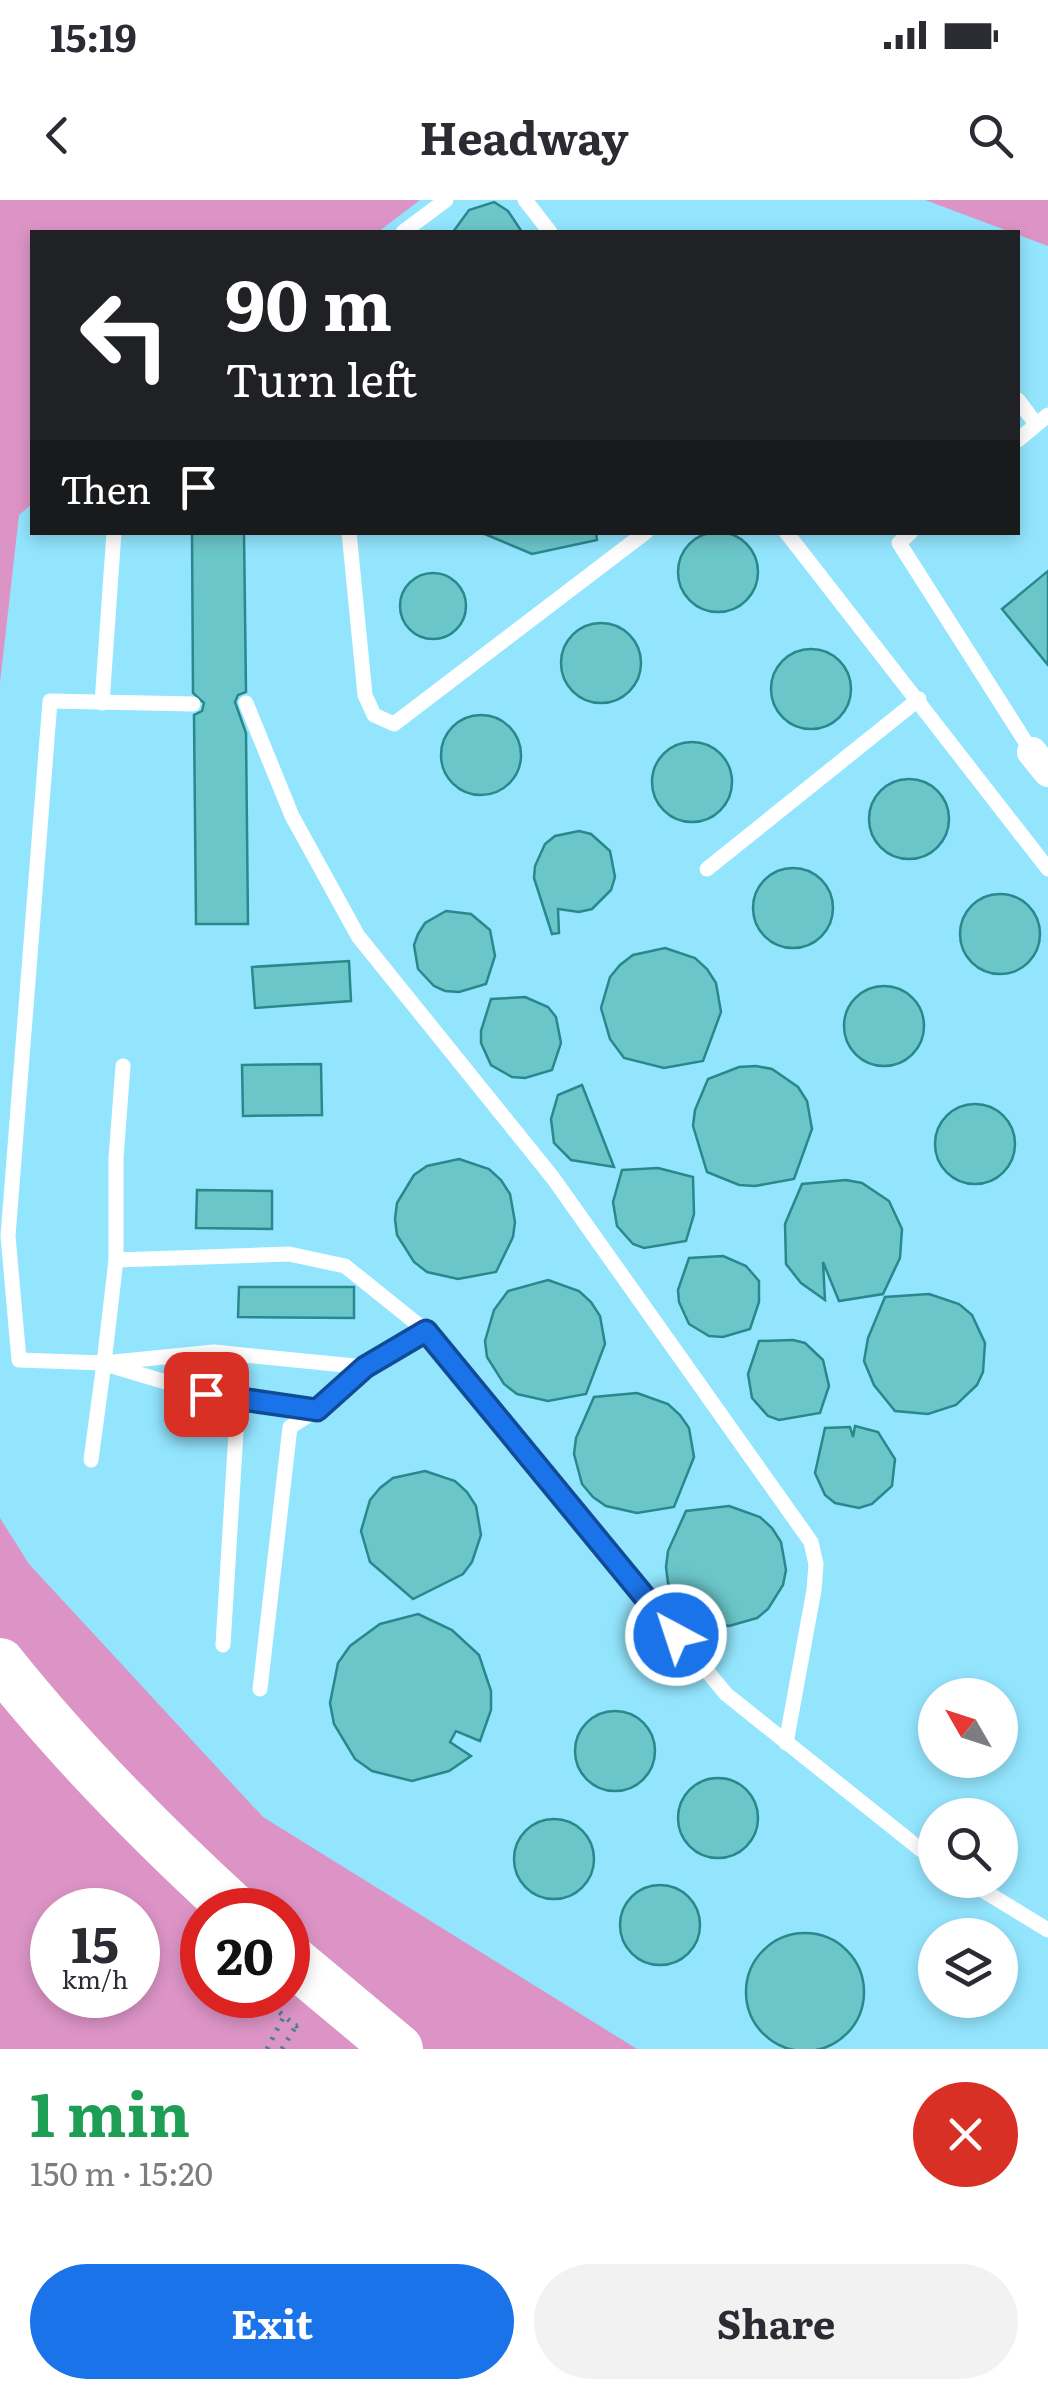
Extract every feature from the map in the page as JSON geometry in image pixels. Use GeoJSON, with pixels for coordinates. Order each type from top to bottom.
{"type":"FeatureCollection","features":[{"type":"Feature","properties":{"kind":"main road"},"geometry":{"type":"LineString","coordinates":[[0,1663],[40,1713],[152,1834],[211,1888]]}},
{"type":"Feature","properties":{"kind":"main road"},"geometry":{"type":"LineString","coordinates":[[310,1975],[398,2049]]}},
{"type":"Feature","properties":{"kind":"lane"},"geometry":{"type":"LineString","coordinates":[[406,230],[446,200]]}},
{"type":"Feature","properties":{"kind":"lane"},"geometry":{"type":"LineString","coordinates":[[525,200],[548,230]]}},
{"type":"Feature","properties":{"kind":"lane"},"geometry":{"type":"LineString","coordinates":[[1020,402],[1042,419],[1020,438]]}},
{"type":"Feature","properties":{"kind":"lane"},"geometry":{"type":"LineString","coordinates":[[102,702],[114,535]]}},
{"type":"Feature","properties":{"kind":"lane"},"geometry":{"type":"LineString","coordinates":[[350,535],[364,695],[374,715],[394,724],[642,535]]}},
{"type":"Feature","properties":{"kind":"lane"},"geometry":{"type":"LineString","coordinates":[[788,535],[1048,869]]}},
{"type":"Feature","properties":{"kind":"lane"},"geometry":{"type":"LineString","coordinates":[[900,536],[1040,762]]}},
{"type":"Feature","properties":{"kind":"lane"},"geometry":{"type":"LineString","coordinates":[[707,870],[918,699]]}},
{"type":"Feature","properties":{"kind":"lane"},"geometry":{"type":"LineString","coordinates":[[194,704],[50,702],[8,1236],[18,1360],[104,1363],[214,1352],[365,1367]]}},
{"type":"Feature","properties":{"kind":"lane"},"geometry":{"type":"LineString","coordinates":[[246,704],[292,816],[358,936],[553,1178],[811,1542],[816,1564],[814,1590],[786,1743]]}},
{"type":"Feature","properties":{"kind":"lane"},"geometry":{"type":"LineString","coordinates":[[91,1460],[116,1260],[116,1158],[122,1066]]}},
{"type":"Feature","properties":{"kind":"lane"},"geometry":{"type":"LineString","coordinates":[[116,1260],[288,1254],[345,1266],[426,1331],[726,1694],[918,1848]]}},
{"type":"Feature","properties":{"kind":"lane"},"geometry":{"type":"LineString","coordinates":[[260,1689],[290,1427],[317,1410],[365,1367],[426,1331]]}},
{"type":"Feature","properties":{"kind":"lane"},"geometry":{"type":"LineString","coordinates":[[104,1363],[206,1394],[317,1410]]}},
{"type":"Feature","properties":{"kind":"lane"},"geometry":{"type":"LineString","coordinates":[[223,1645],[238,1399]]}},
{"type":"Feature","properties":{"kind":"lane"},"geometry":{"type":"LineString","coordinates":[[996,1898],[1048,1930]]}},
{"type":"Feature","properties":{"kind":"path"},"geometry":{"type":"LineString","coordinates":[[282,2049],[296,2026]]}},
{"type":"Feature","properties":{"kind":"shaded area"},"geometry":{"type":"Polygon","coordinates":[[[0,200],[420,200],[381,230],[30,230],[30,506],[19,515],[0,683],[0,200]]]}},
{"type":"Feature","properties":{"kind":"shaded area"},"geometry":{"type":"Polygon","coordinates":[[[925,200],[1048,200],[1048,246],[1020,236],[1020,230],[1005,230],[925,200]]]}},
{"type":"Feature","properties":{"kind":"shaded area"},"geometry":{"type":"Polygon","coordinates":[[[0,1518],[29,1564],[263,1817],[637,2049],[0,2049],[0,1518]]]}},
{"type":"Feature","properties":{"kind":"building"},"geometry":{"type":"Polygon","coordinates":[[[494,202],[508,211],[521,230],[454,230],[469,210],[494,202]]]}},
{"type":"Feature","properties":{"kind":"building"},"geometry":{"type":"Polygon","coordinates":[[[192,535],[244,535],[246,692],[238,695],[235,702],[246,733],[248,924],[196,924],[194,715],[202,711],[204,703],[193,693],[192,535]]]}},
{"type":"Feature","properties":{"kind":"building"},"geometry":{"type":"Polygon","coordinates":[[[487,535],[596,535],[597,540],[532,554],[487,535]]]}},
{"type":"Feature","properties":{"kind":"building"},"geometry":{"type":"Polygon","coordinates":[[[703,535],[740,538],[752,550],[758,564],[758,580],[752,594],[740,606],[726,612],[710,612],[696,606],[684,594],[678,580],[678,564],[684,550],[703,535]]]}},
{"type":"Feature","properties":{"kind":"building"},"geometry":{"type":"Polygon","coordinates":[[[1048,571],[1048,665],[1002,609],[1048,571]]]}},
{"type":"Feature","properties":{"kind":"building"},"geometry":{"type":"Polygon","coordinates":[[[433,573],[457,582],[466,606],[457,630],[433,639],[409,630],[400,606],[409,582],[433,573]]]}},
{"type":"Feature","properties":{"kind":"building"},"geometry":{"type":"Polygon","coordinates":[[[593,623],[609,623],[630,634],[641,663],[630,692],[609,703],[593,703],[579,697],[567,685],[561,671],[561,655],[567,641],[579,629],[593,623]]]}},
{"type":"Feature","properties":{"kind":"building"},"geometry":{"type":"Polygon","coordinates":[[[803,649],[819,649],[840,660],[851,689],[840,718],[819,729],[803,729],[789,723],[777,711],[771,697],[771,681],[777,667],[789,655],[803,649]]]}},
{"type":"Feature","properties":{"kind":"building"},"geometry":{"type":"Polygon","coordinates":[[[473,715],[489,715],[510,726],[521,755],[510,784],[489,795],[473,795],[459,789],[447,777],[441,763],[441,747],[447,733],[459,721],[473,715]]]}},
{"type":"Feature","properties":{"kind":"building"},"geometry":{"type":"Polygon","coordinates":[[[684,742],[700,742],[721,753],[732,782],[721,811],[700,822],[684,822],[670,816],[658,804],[652,790],[652,774],[658,760],[670,748],[684,742]]]}},
{"type":"Feature","properties":{"kind":"building"},"geometry":{"type":"Polygon","coordinates":[[[901,779],[917,779],[938,790],[949,819],[938,848],[917,859],[901,859],[887,853],[875,841],[869,827],[869,811],[875,797],[887,785],[901,779]]]}},
{"type":"Feature","properties":{"kind":"building"},"geometry":{"type":"Polygon","coordinates":[[[579,831],[591,834],[610,851],[615,877],[611,890],[592,909],[558,909],[559,933],[552,934],[534,878],[535,866],[545,844],[555,836],[579,831]]]}},
{"type":"Feature","properties":{"kind":"building"},"geometry":{"type":"Polygon","coordinates":[[[785,868],[801,868],[822,879],[833,908],[822,937],[801,948],[785,948],[771,942],[759,930],[753,916],[753,900],[759,886],[771,874],[785,868]]]}},
{"type":"Feature","properties":{"kind":"building"},"geometry":{"type":"Polygon","coordinates":[[[992,894],[1008,894],[1029,905],[1040,934],[1029,963],[1008,974],[992,974],[978,968],[966,956],[960,942],[960,926],[966,912],[978,900],[992,894]]]}},
{"type":"Feature","properties":{"kind":"building"},"geometry":{"type":"Polygon","coordinates":[[[446,911],[471,914],[490,930],[495,956],[486,984],[459,992],[445,991],[434,986],[418,969],[414,945],[418,934],[425,923],[446,911]]]}},
{"type":"Feature","properties":{"kind":"building"},"geometry":{"type":"Polygon","coordinates":[[[665,948],[695,958],[707,969],[716,983],[721,1012],[703,1061],[664,1068],[624,1058],[610,1039],[601,1008],[610,977],[620,965],[633,955],[665,948]]]}},
{"type":"Feature","properties":{"kind":"building"},"geometry":{"type":"Polygon","coordinates":[[[349,961],[351,1001],[255,1008],[252,967],[349,961]]]}},
{"type":"Feature","properties":{"kind":"building"},"geometry":{"type":"Polygon","coordinates":[[[876,986],[892,986],[913,997],[924,1026],[913,1055],[892,1066],[876,1066],[862,1060],[850,1048],[844,1034],[844,1018],[850,1004],[862,992],[876,986]]]}},
{"type":"Feature","properties":{"kind":"building"},"geometry":{"type":"Polygon","coordinates":[[[525,997],[548,1007],[556,1017],[561,1043],[552,1070],[525,1078],[512,1077],[491,1065],[481,1043],[481,1031],[491,999],[525,997]]]}},
{"type":"Feature","properties":{"kind":"building"},"geometry":{"type":"Polygon","coordinates":[[[321,1064],[322,1115],[243,1116],[242,1065],[321,1064]]]}},
{"type":"Feature","properties":{"kind":"building"},"geometry":{"type":"Polygon","coordinates":[[[739,1067],[772,1069],[798,1087],[807,1101],[812,1129],[794,1179],[739,1185],[707,1172],[693,1126],[695,1110],[708,1079],[739,1067]]]}},
{"type":"Feature","properties":{"kind":"building"},"geometry":{"type":"Polygon","coordinates":[[[582,1085],[614,1167],[571,1160],[554,1143],[551,1119],[558,1095],[582,1085]]]}},
{"type":"Feature","properties":{"kind":"building"},"geometry":{"type":"Polygon","coordinates":[[[967,1104],[983,1104],[1004,1115],[1015,1144],[1004,1173],[983,1184],[967,1184],[953,1178],[941,1166],[935,1152],[935,1136],[941,1122],[953,1110],[967,1104]]]}},
{"type":"Feature","properties":{"kind":"building"},"geometry":{"type":"Polygon","coordinates":[[[459,1159],[489,1169],[501,1180],[510,1194],[515,1222],[513,1237],[496,1272],[458,1279],[427,1272],[414,1262],[397,1235],[395,1219],[397,1203],[414,1175],[427,1166],[459,1159]]]}},
{"type":"Feature","properties":{"kind":"building"},"geometry":{"type":"Polygon","coordinates":[[[658,1168],[693,1177],[694,1214],[686,1241],[644,1248],[633,1244],[617,1226],[613,1202],[622,1170],[658,1168]]]}},
{"type":"Feature","properties":{"kind":"building"},"geometry":{"type":"Polygon","coordinates":[[[846,1180],[862,1183],[889,1201],[902,1229],[900,1258],[883,1294],[839,1301],[823,1262],[825,1300],[801,1283],[786,1264],[785,1224],[802,1184],[846,1180]]]}},
{"type":"Feature","properties":{"kind":"building"},"geometry":{"type":"Polygon","coordinates":[[[197,1190],[272,1191],[272,1229],[196,1228],[197,1190]]]}},
{"type":"Feature","properties":{"kind":"building"},"geometry":{"type":"Polygon","coordinates":[[[723,1256],[746,1266],[759,1281],[759,1302],[750,1329],[723,1337],[709,1336],[689,1324],[678,1290],[689,1258],[723,1256]]]}},
{"type":"Feature","properties":{"kind":"building"},"geometry":{"type":"Polygon","coordinates":[[[548,1280],[579,1291],[591,1302],[600,1316],[605,1344],[586,1394],[548,1401],[517,1394],[504,1384],[487,1357],[485,1341],[494,1310],[508,1291],[548,1280]]]}},
{"type":"Feature","properties":{"kind":"building"},"geometry":{"type":"Polygon","coordinates":[[[239,1287],[354,1287],[354,1318],[238,1317],[239,1287]]]}},
{"type":"Feature","properties":{"kind":"building"},"geometry":{"type":"Polygon","coordinates":[[[929,1294],[959,1304],[972,1315],[985,1343],[983,1372],[977,1385],[956,1405],[928,1414],[895,1411],[874,1385],[864,1361],[868,1338],[885,1297],[929,1294]]]}},
{"type":"Feature","properties":{"kind":"building"},"geometry":{"type":"Polygon","coordinates":[[[759,1341],[805,1343],[823,1360],[829,1386],[820,1413],[779,1420],[768,1416],[752,1398],[748,1374],[759,1341]]]}},
{"type":"Feature","properties":{"kind":"building"},"geometry":{"type":"Polygon","coordinates":[[[637,1393],[668,1404],[680,1415],[689,1428],[694,1457],[674,1507],[637,1513],[606,1506],[593,1497],[582,1484],[574,1454],[576,1438],[594,1397],[637,1393]]]}},
{"type":"Feature","properties":{"kind":"building"},"geometry":{"type":"Polygon","coordinates":[[[855,1426],[878,1432],[895,1459],[892,1486],[872,1504],[859,1508],[835,1503],[825,1495],[815,1473],[825,1428],[850,1427],[853,1437],[855,1426]]]}},
{"type":"Feature","properties":{"kind":"building"},"geometry":{"type":"Polygon","coordinates":[[[425,1471],[455,1481],[467,1492],[476,1506],[481,1535],[472,1562],[463,1574],[413,1599],[370,1562],[361,1531],[370,1500],[380,1488],[393,1478],[425,1471]]]}},
{"type":"Feature","properties":{"kind":"building"},"geometry":{"type":"Polygon","coordinates":[[[729,1506],[760,1517],[772,1528],[781,1542],[786,1570],[783,1585],[768,1609],[757,1618],[729,1626],[698,1620],[685,1610],[668,1583],[666,1567],[668,1551],[686,1511],[729,1506]]]}},
{"type":"Feature","properties":{"kind":"building"},"geometry":{"type":"Polygon","coordinates":[[[418,1614],[452,1630],[479,1655],[491,1691],[491,1710],[480,1741],[456,1731],[450,1742],[471,1756],[449,1771],[412,1781],[372,1771],[355,1759],[334,1724],[330,1703],[338,1663],[350,1646],[380,1624],[418,1614]]]}},
{"type":"Feature","properties":{"kind":"building"},"geometry":{"type":"Polygon","coordinates":[[[607,1711],[623,1711],[644,1722],[655,1751],[644,1780],[623,1791],[607,1791],[593,1785],[581,1773],[575,1759],[575,1743],[581,1729],[593,1717],[607,1711]]]}},
{"type":"Feature","properties":{"kind":"building"},"geometry":{"type":"Polygon","coordinates":[[[710,1778],[726,1778],[747,1789],[758,1818],[747,1847],[726,1858],[710,1858],[696,1852],[684,1840],[678,1826],[678,1810],[684,1796],[696,1784],[710,1778]]]}},
{"type":"Feature","properties":{"kind":"building"},"geometry":{"type":"Polygon","coordinates":[[[546,1819],[562,1819],[583,1830],[594,1859],[583,1888],[562,1899],[546,1899],[532,1893],[520,1881],[514,1867],[514,1851],[520,1837],[532,1825],[546,1819]]]}},
{"type":"Feature","properties":{"kind":"building"},"geometry":{"type":"Polygon","coordinates":[[[652,1885],[668,1885],[689,1896],[700,1925],[689,1954],[668,1965],[652,1965],[638,1959],[626,1947],[620,1933],[620,1917],[626,1903],[638,1891],[652,1885]]]}},
{"type":"Feature","properties":{"kind":"building"},"geometry":{"type":"Polygon","coordinates":[[[793,1934],[817,1934],[838,1943],[854,1959],[863,1980],[863,2004],[854,2025],[838,2041],[821,2049],[789,2049],[772,2041],[756,2025],[747,2004],[747,1980],[756,1959],[772,1943],[793,1934]]]}},
{"type":"Feature","properties":{"kind":"route"},"geometry":{"type":"LineString","coordinates":[[206,1394],[317,1410],[365,1367],[426,1331],[676,1635]]}}]}
